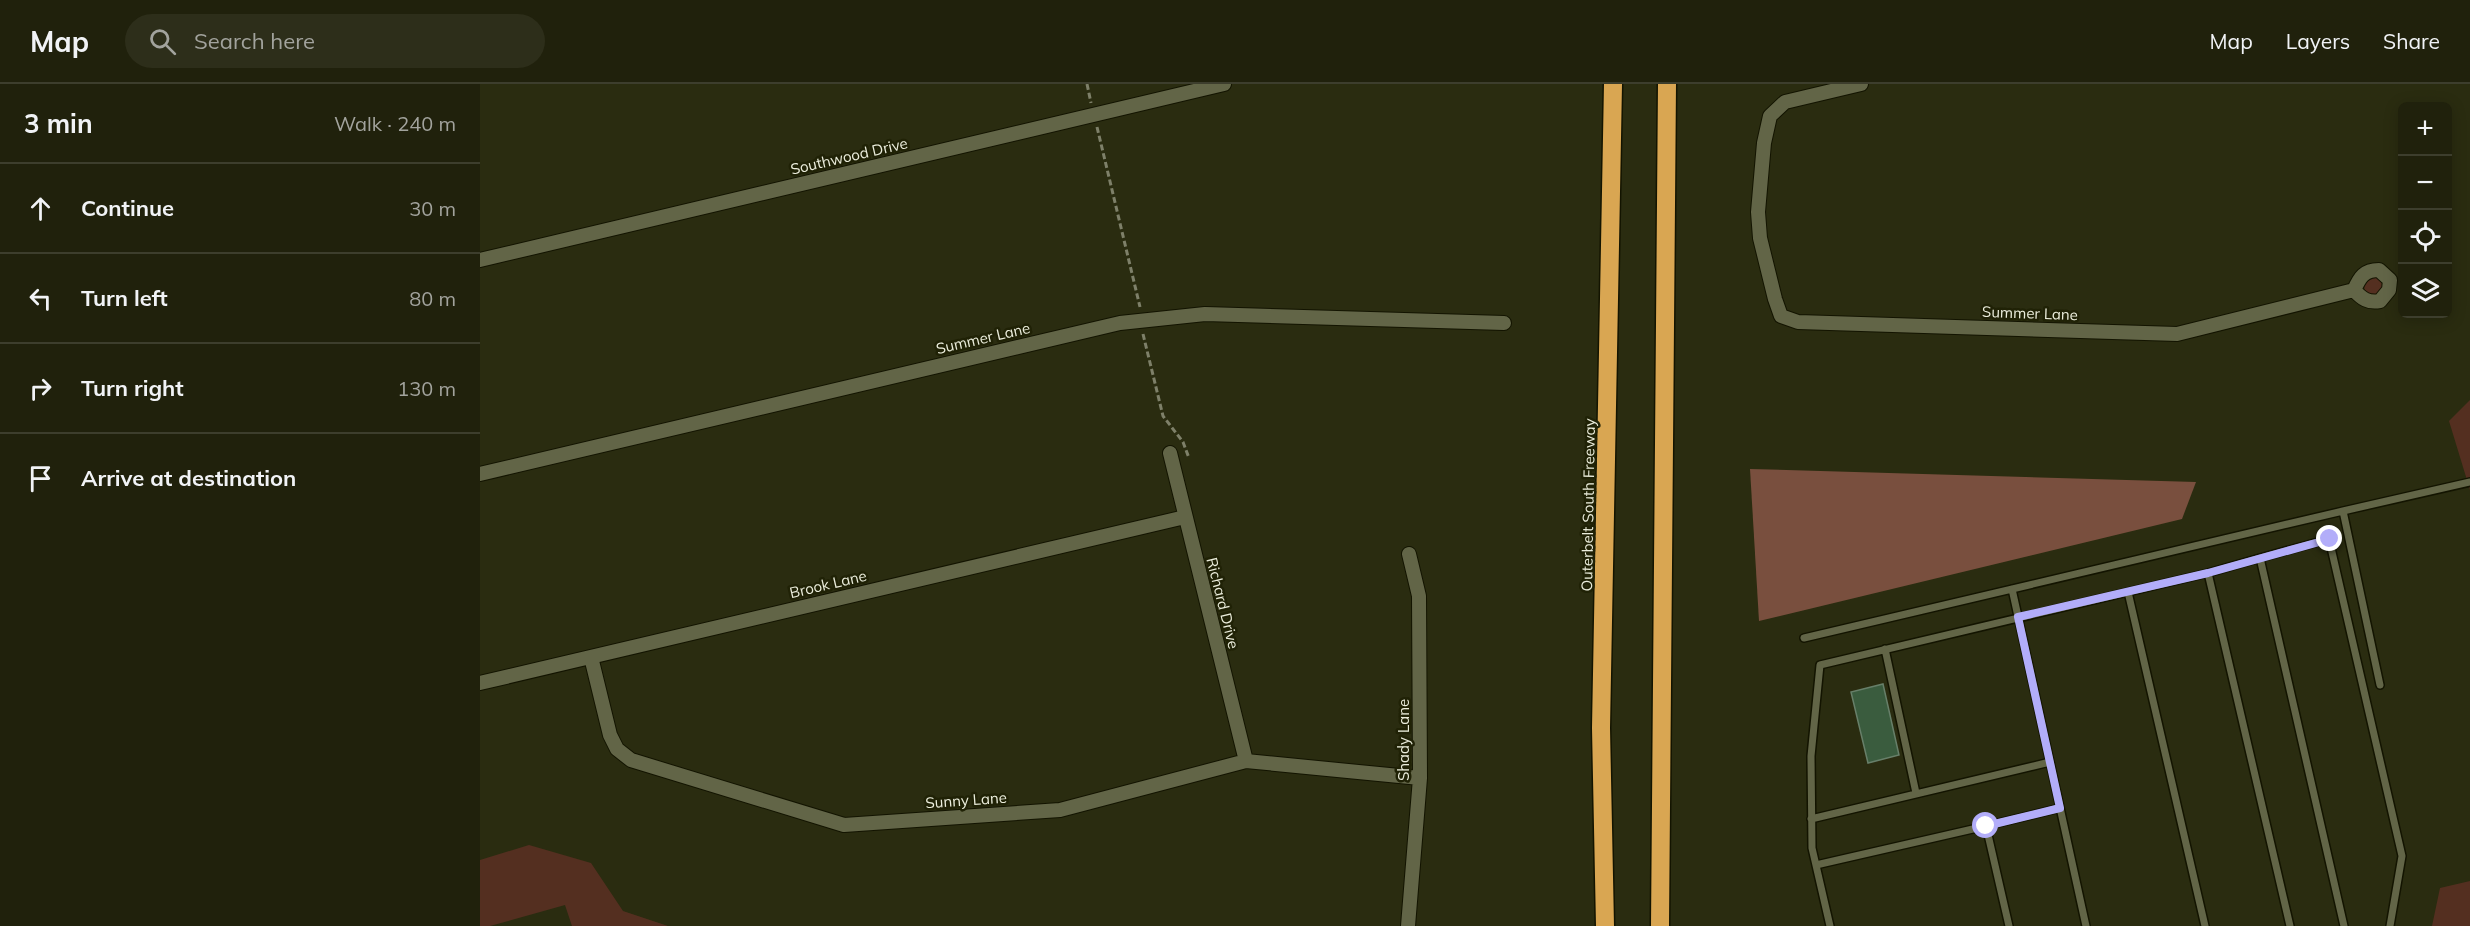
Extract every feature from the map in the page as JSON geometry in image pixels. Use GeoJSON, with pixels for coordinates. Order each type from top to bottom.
{"type":"FeatureCollection","features":[{"type":"Feature","properties":{"kind":"highway","name":"Outerbelt South Freeway"},"geometry":{"type":"LineString","coordinates":[[1605,926],[1601,728],[1613,84]]}},
{"type":"Feature","properties":{"kind":"highway"},"geometry":{"type":"LineString","coordinates":[[1660,926],[1667,84]]}},
{"type":"Feature","properties":{"kind":"street","name":"Southwood Drive"},"geometry":{"type":"LineString","coordinates":[[480,260],[1224,84]]}},
{"type":"Feature","properties":{"kind":"street","name":"Summer Lane"},"geometry":{"type":"LineString","coordinates":[[1861,84],[1785,102],[1770,116],[1760,178],[1758,212],[1760,238],[1781,316],[1798,322],[2177,334],[2354,290]]}},
{"type":"Feature","properties":{"kind":"street","name":"Summer Lane"},"geometry":{"type":"LineString","coordinates":[[480,474],[1120,323],[1205,314],[1504,324]]}},
{"type":"Feature","properties":{"kind":"street","name":"Richard Drive"},"geometry":{"type":"LineString","coordinates":[[1170,453],[1246,761]]}},
{"type":"Feature","properties":{"kind":"street","name":"Brook Lane"},"geometry":{"type":"LineString","coordinates":[[480,683],[1185,517]]}},
{"type":"Feature","properties":{"kind":"street","name":"Shady Lane"},"geometry":{"type":"LineString","coordinates":[[1408,926],[1420,778],[1419,596],[1409,554]]}},
{"type":"Feature","properties":{"kind":"street","name":"Sunny Lane"},"geometry":{"type":"LineString","coordinates":[[591,657],[610,735],[617,750],[631,760],[844,825],[1060,810],[1246,761],[1420,778]]}},
{"type":"Feature","properties":{"kind":"lane"},"geometry":{"type":"LineString","coordinates":[[1804,638],[2470,482]]}},
{"type":"Feature","properties":{"kind":"lane"},"geometry":{"type":"LineString","coordinates":[[2343,511],[2380,685]]}},
{"type":"Feature","properties":{"kind":"lane"},"geometry":{"type":"LineString","coordinates":[[1830,926],[1812,848],[1811,756],[1820,665],[2208,573],[2330,539],[2402,856],[2390,926]]}},
{"type":"Feature","properties":{"kind":"lane"},"geometry":{"type":"LineString","coordinates":[[2260,558],[2344,926]]}},
{"type":"Feature","properties":{"kind":"lane"},"geometry":{"type":"LineString","coordinates":[[2208,573],[2290,926]]}},
{"type":"Feature","properties":{"kind":"lane"},"geometry":{"type":"LineString","coordinates":[[2012,589],[2086,926]]}},
{"type":"Feature","properties":{"kind":"lane"},"geometry":{"type":"LineString","coordinates":[[2128,592],[2205,926]]}},
{"type":"Feature","properties":{"kind":"lane"},"geometry":{"type":"LineString","coordinates":[[1885,649],[1916,794]]}},
{"type":"Feature","properties":{"kind":"lane"},"geometry":{"type":"LineString","coordinates":[[1811,819],[2050,762]]}},
{"type":"Feature","properties":{"kind":"lane"},"geometry":{"type":"LineString","coordinates":[[1816,865],[2060,808]]}},
{"type":"Feature","properties":{"kind":"lane"},"geometry":{"type":"LineString","coordinates":[[1986,826],[2009,926]]}},
{"type":"Feature","properties":{"kind":"path"},"geometry":{"type":"LineString","coordinates":[[1087,84],[1090,98]]}},
{"type":"Feature","properties":{"kind":"path"},"geometry":{"type":"LineString","coordinates":[[1097,128],[1140,303]]}},
{"type":"Feature","properties":{"kind":"path"},"geometry":{"type":"LineString","coordinates":[[1143,333],[1163,416],[1183,442],[1189,459]]}},
{"type":"Feature","properties":{"kind":"shaded area"},"geometry":{"type":"Polygon","coordinates":[[[2369,277],[2377,277],[2382,282],[2380,293],[2369,295],[2364,290],[2364,282],[2369,277]]]}},
{"type":"Feature","properties":{"kind":"shaded area"},"geometry":{"type":"Polygon","coordinates":[[[2470,400],[2470,490],[2449,421],[2470,400]]]}},
{"type":"Feature","properties":{"kind":"shaded area"},"geometry":{"type":"Polygon","coordinates":[[[1750,469],[2196,482],[2182,519],[1759,621],[1750,469]]]}},
{"type":"Feature","properties":{"kind":"shaded area"},"geometry":{"type":"Polygon","coordinates":[[[529,845],[591,863],[623,911],[668,926],[572,926],[565,905],[490,926],[480,926],[480,860],[529,845]]]}},
{"type":"Feature","properties":{"kind":"shaded area"},"geometry":{"type":"Polygon","coordinates":[[[2470,881],[2470,926],[2432,926],[2440,888],[2470,881]]]}},
{"type":"Feature","properties":{"kind":"building"},"geometry":{"type":"Polygon","coordinates":[[[1883,684],[1899,755],[1868,763],[1851,692],[1883,684]]]}},
{"type":"Feature","properties":{"kind":"route"},"geometry":{"type":"LineString","coordinates":[[1986,826],[2060,808],[2018,617],[2208,573],[2330,539]]}}]}
